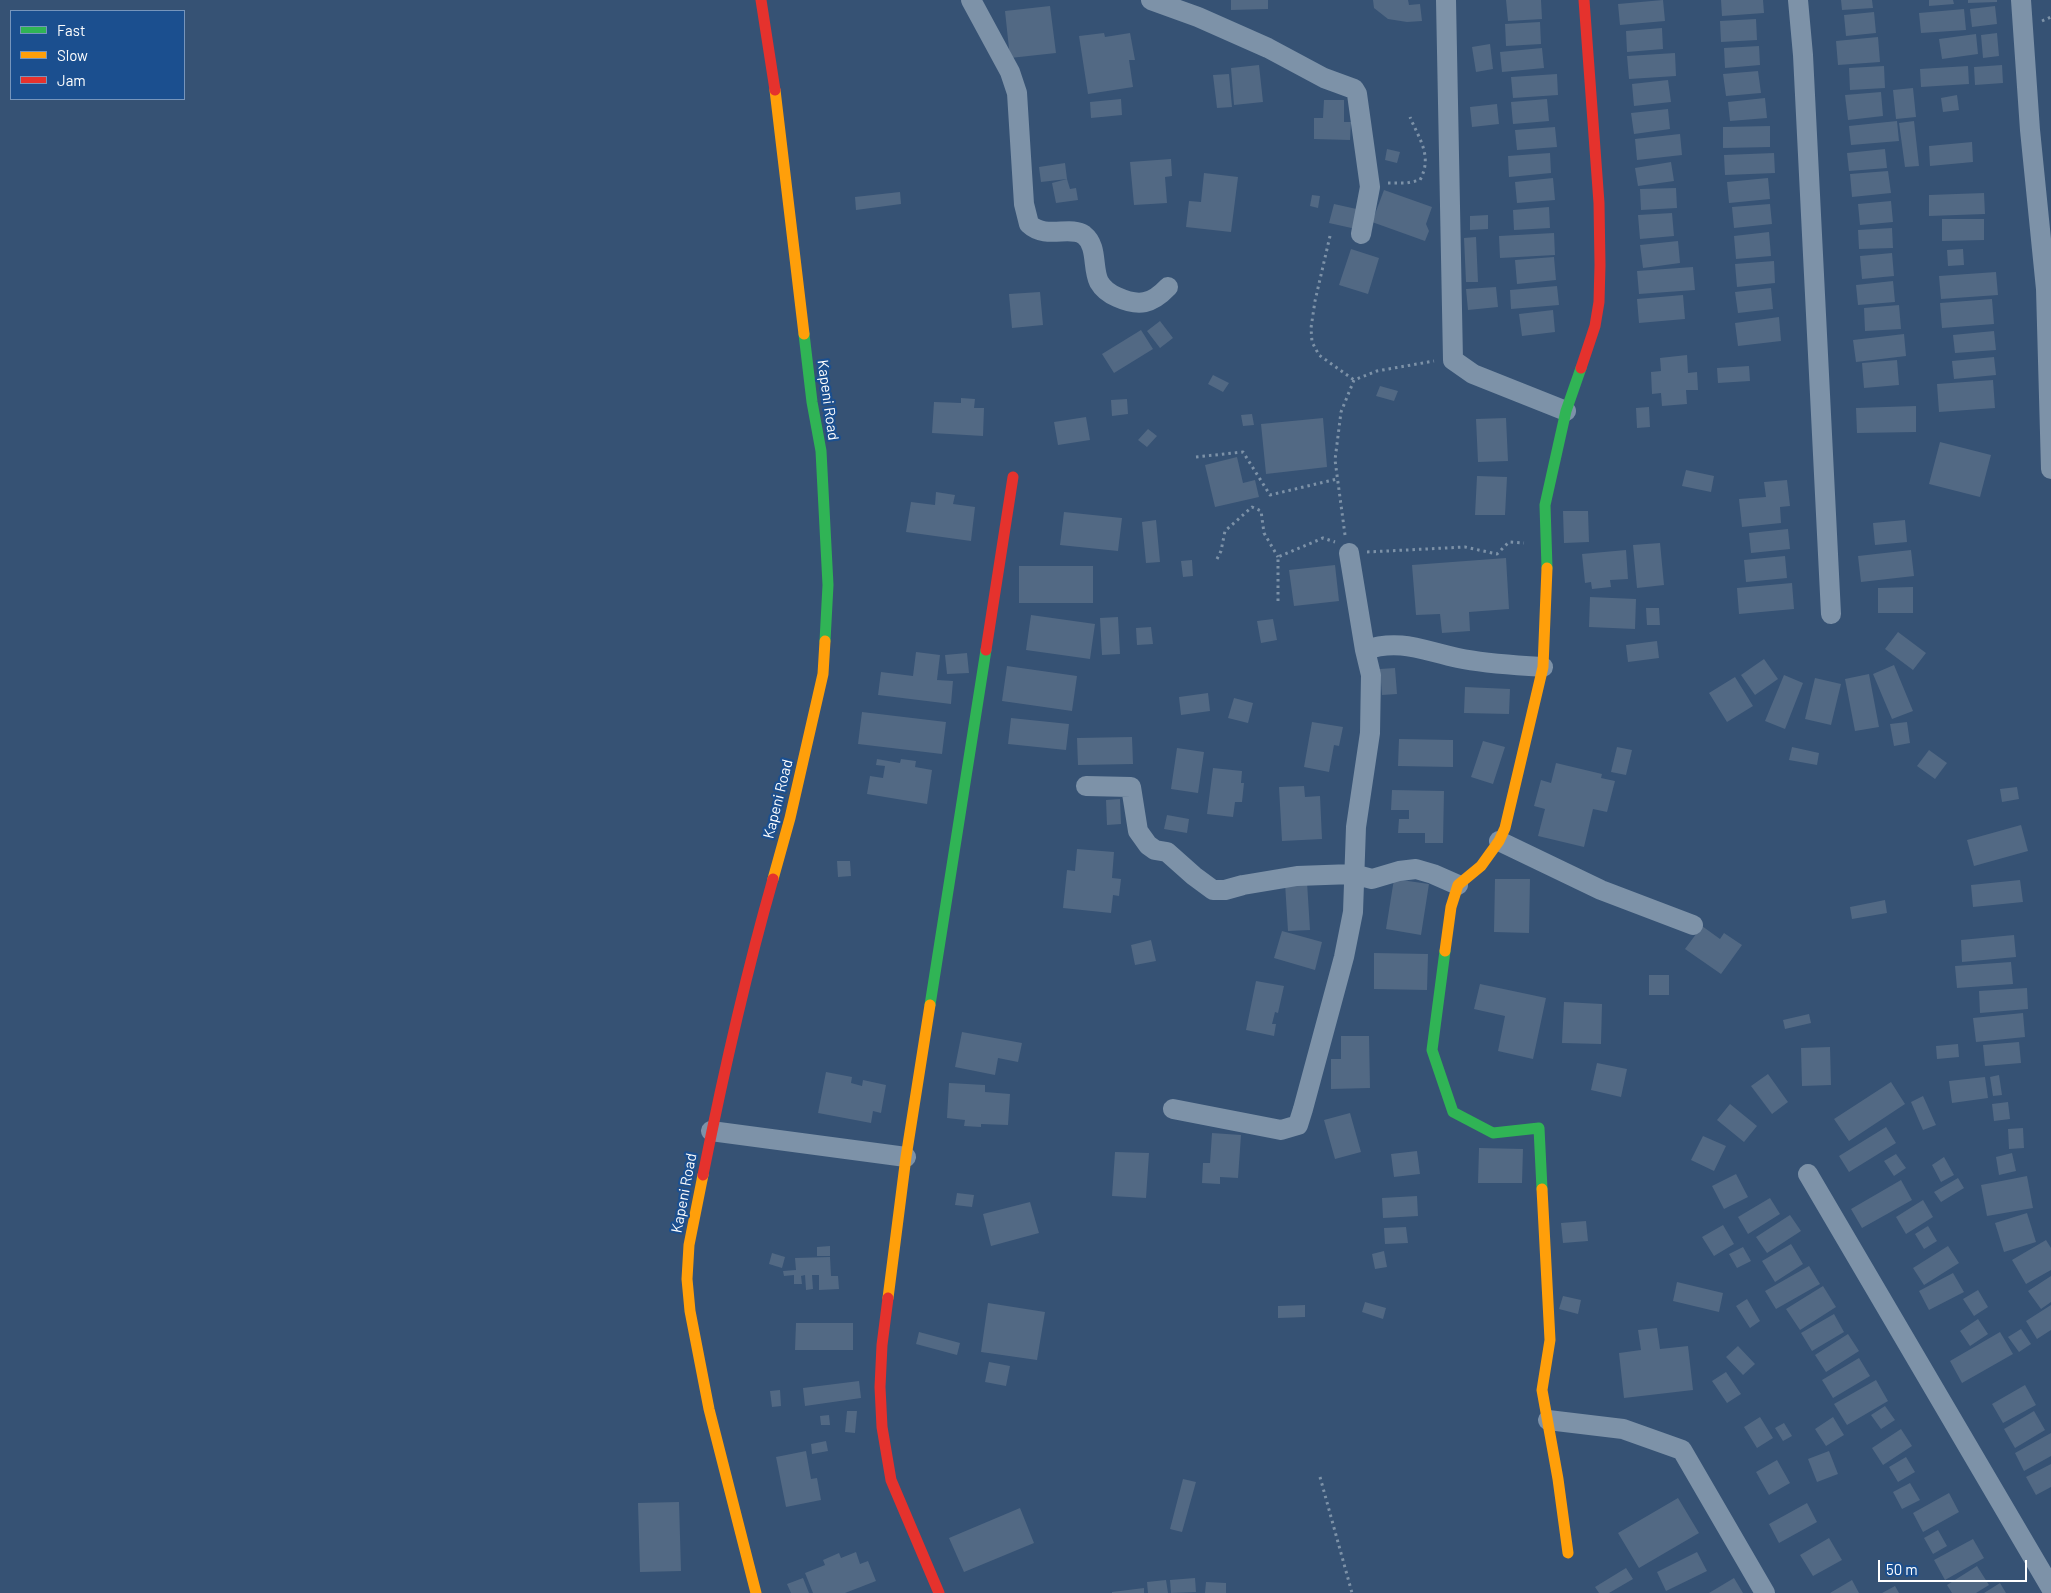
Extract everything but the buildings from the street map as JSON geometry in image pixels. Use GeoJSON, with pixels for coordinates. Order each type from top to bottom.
{"type":"FeatureCollection","features":[{"type":"Feature","properties":{"kind":"street","name":"Kapeni Road"},"geometry":{"type":"LineString","coordinates":[[756,1593],[709,1408],[690,1311],[687,1279],[689,1245],[721,1084],[757,935],[790,818],[823,674],[828,585],[821,451],[812,402],[774,86],[761,0]]}},
{"type":"Feature","properties":{"kind":"street"},"geometry":{"type":"LineString","coordinates":[[971,0],[1010,72],[1017,93],[1024,204],[1029,224],[1040,232],[1079,233],[1085,236],[1093,250],[1099,282],[1110,294],[1137,304],[1148,302],[1160,296],[1168,287]]}},
{"type":"Feature","properties":{"kind":"street"},"geometry":{"type":"LineString","coordinates":[[1150,0],[1198,17],[1268,48],[1324,78],[1354,89],[1358,94],[1370,187],[1361,234]]}},
{"type":"Feature","properties":{"kind":"street"},"geometry":{"type":"LineString","coordinates":[[1446,0],[1453,360],[1473,374],[1566,411]]}},
{"type":"Feature","properties":{"kind":"street"},"geometry":{"type":"LineString","coordinates":[[1568,1553],[1558,1479],[1542,1390],[1550,1340],[1539,1128],[1493,1133],[1453,1112],[1432,1050],[1451,908],[1458,885],[1481,866],[1499,841],[1505,828],[1542,667],[1547,586],[1545,504],[1566,411],[1595,326],[1599,302],[1599,203],[1584,0]]}},
{"type":"Feature","properties":{"kind":"street"},"geometry":{"type":"LineString","coordinates":[[1798,0],[1803,55],[1831,614]]}},
{"type":"Feature","properties":{"kind":"street"},"geometry":{"type":"LineString","coordinates":[[2021,0],[2030,130],[2045,217],[2051,469]]}},
{"type":"Feature","properties":{"kind":"street"},"geometry":{"type":"LineString","coordinates":[[938,1593],[890,1480],[882,1427],[880,1387],[882,1345],[906,1157],[1013,477]]}},
{"type":"Feature","properties":{"kind":"street"},"geometry":{"type":"LineString","coordinates":[[1173,1109],[1281,1130],[1298,1125],[1344,957],[1354,912],[1353,874],[1361,783],[1370,733],[1371,675],[1349,553]]}},
{"type":"Feature","properties":{"kind":"street"},"geometry":{"type":"LineString","coordinates":[[1365,650],[1378,646],[1397,644],[1467,659],[1542,667]]}},
{"type":"Feature","properties":{"kind":"street"},"geometry":{"type":"LineString","coordinates":[[1086,786],[1131,788],[1138,831],[1148,845],[1155,850],[1167,852],[1194,876],[1214,890],[1225,890],[1297,876],[1353,874],[1372,880],[1399,871],[1416,869],[1458,885]]}},
{"type":"Feature","properties":{"kind":"street"},"geometry":{"type":"LineString","coordinates":[[1499,841],[1601,890],[1694,925]]}},
{"type":"Feature","properties":{"kind":"street"},"geometry":{"type":"LineString","coordinates":[[711,1131],[906,1157]]}},
{"type":"Feature","properties":{"kind":"street"},"geometry":{"type":"LineString","coordinates":[[1808,1174],[2051,1588]]}},
{"type":"Feature","properties":{"kind":"street"},"geometry":{"type":"LineString","coordinates":[[1548,1420],[1623,1429],[1682,1450],[1765,1593]]}},
{"type":"Feature","properties":{"kind":"path"},"geometry":{"type":"LineString","coordinates":[[1370,187],[1420,180],[1424,172],[1424,146],[1417,135],[1410,117]]}},
{"type":"Feature","properties":{"kind":"path"},"geometry":{"type":"LineString","coordinates":[[1330,236],[1315,301],[1311,328],[1312,342],[1319,355],[1354,380]]}},
{"type":"Feature","properties":{"kind":"path"},"geometry":{"type":"LineString","coordinates":[[1349,553],[1343,526],[1335,460],[1341,412],[1354,380],[1394,367],[1453,360]]}},
{"type":"Feature","properties":{"kind":"path"},"geometry":{"type":"LineString","coordinates":[[1196,456],[1243,452],[1270,495],[1337,479]]}},
{"type":"Feature","properties":{"kind":"path"},"geometry":{"type":"LineString","coordinates":[[1217,559],[1221,552],[1225,531],[1252,507],[1261,511],[1264,534],[1278,557],[1278,601]]}},
{"type":"Feature","properties":{"kind":"path"},"geometry":{"type":"LineString","coordinates":[[1278,557],[1323,538],[1336,542],[1349,553],[1465,546],[1497,554],[1509,542],[1546,546]]}},
{"type":"Feature","properties":{"kind":"path"},"geometry":{"type":"LineString","coordinates":[[1320,1477],[1352,1593]]}},
{"type":"Feature","properties":{"kind":"traffic: fast"},"geometry":{"type":"LineString","coordinates":[[804,334],[812,402],[821,451],[828,585],[825,641]]}},
{"type":"Feature","properties":{"kind":"traffic: fast"},"geometry":{"type":"LineString","coordinates":[[1547,568],[1545,505],[1566,411],[1581,368]]}},
{"type":"Feature","properties":{"kind":"traffic: fast"},"geometry":{"type":"LineString","coordinates":[[930,1005],[986,650]]}},
{"type":"Feature","properties":{"kind":"traffic: fast"},"geometry":{"type":"LineString","coordinates":[[1445,951],[1432,1050],[1453,1112],[1493,1133],[1539,1128],[1542,1189]]}},
{"type":"Feature","properties":{"kind":"traffic: slow"},"geometry":{"type":"LineString","coordinates":[[775,90],[804,334]]}},
{"type":"Feature","properties":{"kind":"traffic: slow"},"geometry":{"type":"LineString","coordinates":[[1445,951],[1451,907],[1458,885],[1481,866],[1499,841],[1505,828],[1543,667],[1547,568]]}},
{"type":"Feature","properties":{"kind":"traffic: slow"},"geometry":{"type":"LineString","coordinates":[[773,879],[790,818],[823,674],[825,641]]}},
{"type":"Feature","properties":{"kind":"traffic: slow"},"geometry":{"type":"LineString","coordinates":[[888,1298],[906,1157],[930,1005]]}},
{"type":"Feature","properties":{"kind":"traffic: slow"},"geometry":{"type":"LineString","coordinates":[[703,1175],[689,1245],[687,1279],[690,1311],[709,1409],[756,1593]]}},
{"type":"Feature","properties":{"kind":"traffic: slow"},"geometry":{"type":"LineString","coordinates":[[1542,1189],[1550,1340],[1542,1390],[1558,1479],[1568,1553]]}},
{"type":"Feature","properties":{"kind":"traffic: jam"},"geometry":{"type":"LineString","coordinates":[[761,0],[775,90]]}},
{"type":"Feature","properties":{"kind":"traffic: jam"},"geometry":{"type":"LineString","coordinates":[[1581,368],[1595,326],[1599,302],[1600,265],[1599,203],[1584,0]]}},
{"type":"Feature","properties":{"kind":"traffic: jam"},"geometry":{"type":"LineString","coordinates":[[986,650],[1013,477]]}},
{"type":"Feature","properties":{"kind":"traffic: jam"},"geometry":{"type":"LineString","coordinates":[[703,1175],[735,1026],[773,879]]}},
{"type":"Feature","properties":{"kind":"traffic: jam"},"geometry":{"type":"LineString","coordinates":[[888,1298],[882,1345],[880,1387],[882,1427],[891,1480],[939,1593]]}}]}
